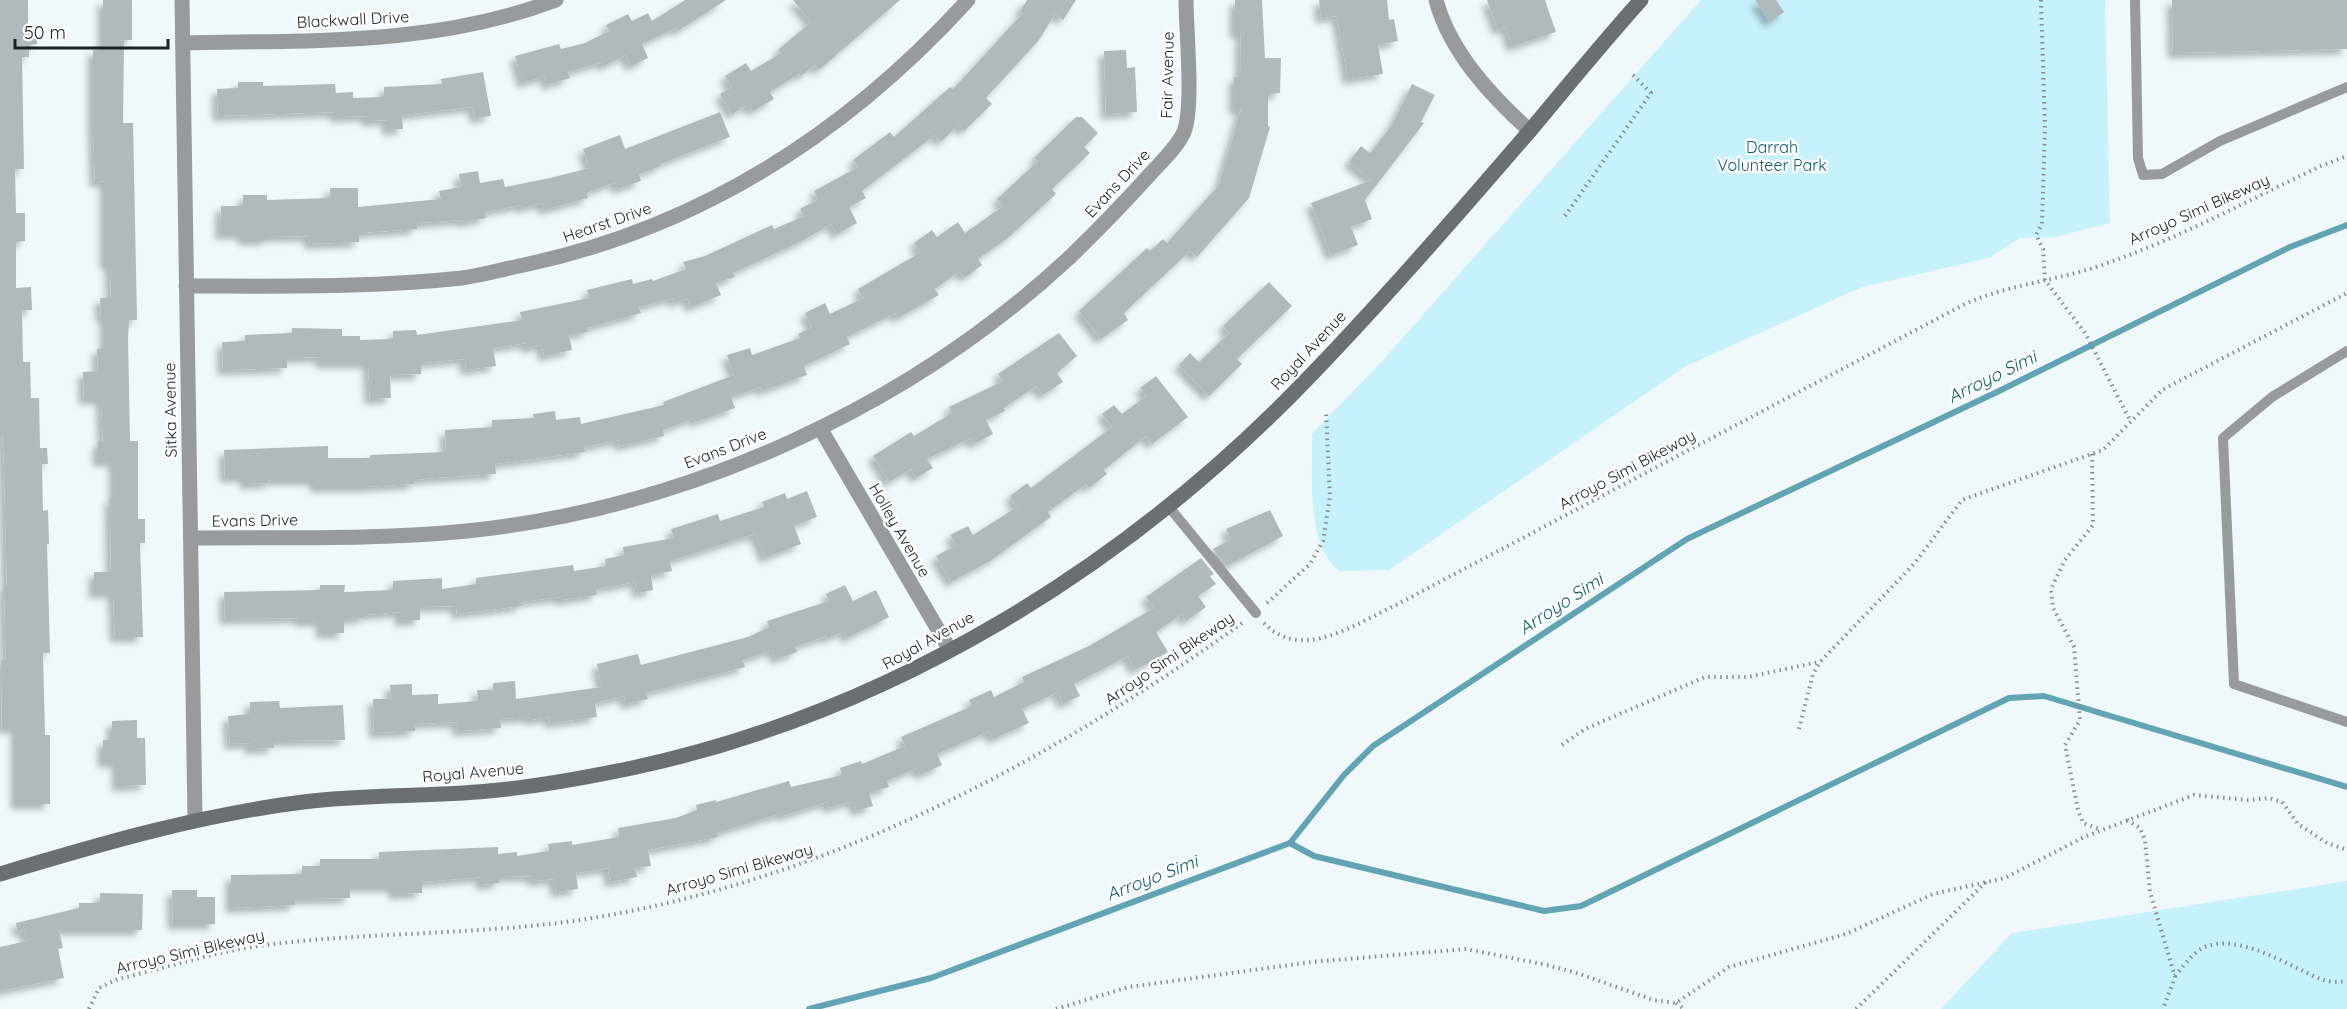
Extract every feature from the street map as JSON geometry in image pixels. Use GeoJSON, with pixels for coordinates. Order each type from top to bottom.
{"type":"FeatureCollection","features":[{"type":"Feature","properties":{"kind":"main road","name":"Royal Avenue"},"geometry":{"type":"LineString","coordinates":[[0,874],[195,819],[306,801],[488,791],[635,767],[716,747],[798,720],[879,688],[950,650],[1094,562],[1170,507],[1235,450],[1312,374],[1530,131],[1641,0]]}},
{"type":"Feature","properties":{"kind":"street","name":"Sitka Avenue"},"geometry":{"type":"LineString","coordinates":[[182,0],[195,819]]}},
{"type":"Feature","properties":{"kind":"street","name":"Blackwall Drive"},"geometry":{"type":"LineString","coordinates":[[183,43],[375,39],[448,31],[519,14],[556,0]]}},
{"type":"Feature","properties":{"kind":"street","name":"Hearst Drive"},"geometry":{"type":"LineString","coordinates":[[186,286],[382,285],[465,277],[569,255],[622,238],[730,190],[783,160],[829,128],[886,83],[931,41],[968,0]]}},
{"type":"Feature","properties":{"kind":"street","name":"Fair Avenue"},"geometry":{"type":"LineString","coordinates":[[1174,148],[1184,132],[1188,113],[1185,0]]}},
{"type":"Feature","properties":{"kind":"street"},"geometry":{"type":"LineString","coordinates":[[1436,0],[1453,42],[1501,105],[1530,131]]}},
{"type":"Feature","properties":{"kind":"street","name":"Evans Drive"},"geometry":{"type":"LineString","coordinates":[[191,538],[410,536],[537,520],[608,505],[678,485],[752,458],[820,428],[900,384],[976,334],[1047,278],[1105,224],[1174,148]]}},
{"type":"Feature","properties":{"kind":"street","name":"Holley Avenue"},"geometry":{"type":"LineString","coordinates":[[820,428],[950,650]]}},
{"type":"Feature","properties":{"kind":"lane"},"geometry":{"type":"LineString","coordinates":[[2135,0],[2138,158],[2143,175],[2162,174],[2220,141],[2347,87]]}},
{"type":"Feature","properties":{"kind":"lane"},"geometry":{"type":"LineString","coordinates":[[2347,351],[2272,397],[2223,438],[2234,684],[2347,723]]}},
{"type":"Feature","properties":{"kind":"lane"},"geometry":{"type":"LineString","coordinates":[[1170,507],[1256,614]]}},
{"type":"Feature","properties":{"kind":"path"},"geometry":{"type":"LineString","coordinates":[[2041,0],[2045,128],[2042,224],[2036,235],[2043,249],[2045,280],[2085,333],[2131,422]]}},
{"type":"Feature","properties":{"kind":"path"},"geometry":{"type":"LineString","coordinates":[[1565,216],[1651,93],[1631,73]]}},
{"type":"Feature","properties":{"kind":"path","name":"Arroyo Simi Bikeway"},"geometry":{"type":"LineString","coordinates":[[89,1009],[99,988],[118,979],[264,945],[573,921],[675,901],[807,864],[922,815],[1048,750],[1116,709],[1256,614],[1274,633],[1286,638],[1315,640],[1335,634],[1406,599],[1965,304],[1983,296],[2096,267],[2170,239],[2321,166],[2347,156]]}},
{"type":"Feature","properties":{"kind":"path"},"geometry":{"type":"LineString","coordinates":[[1798,729],[1813,674],[1820,662],[1914,564],[1962,500],[2103,450],[2162,390],[2347,293]]}},
{"type":"Feature","properties":{"kind":"path"},"geometry":{"type":"LineString","coordinates":[[1256,614],[1310,564],[1323,541],[1330,497],[1326,413]]}},
{"type":"Feature","properties":{"kind":"path"},"geometry":{"type":"LineString","coordinates":[[2092,454],[2093,525],[2065,560],[2051,589],[2053,608],[2074,647],[2080,720],[2065,744],[2078,810],[2083,823],[2101,830]]}},
{"type":"Feature","properties":{"kind":"path"},"geometry":{"type":"LineString","coordinates":[[1562,745],[1585,729],[1705,677],[1748,677],[1820,662]]}},
{"type":"Feature","properties":{"kind":"path"},"geometry":{"type":"LineString","coordinates":[[1676,1003],[1729,967],[1846,934],[1933,894],[2005,878],[2042,856],[2101,830],[2194,795],[2248,800],[2269,798],[2282,802],[2298,824],[2327,843],[2347,850]]}},
{"type":"Feature","properties":{"kind":"path"},"geometry":{"type":"LineString","coordinates":[[2126,820],[2140,828],[2145,840],[2150,892],[2175,977]]}},
{"type":"Feature","properties":{"kind":"path"},"geometry":{"type":"LineString","coordinates":[[1856,1009],[1987,881]]}},
{"type":"Feature","properties":{"kind":"path"},"geometry":{"type":"LineString","coordinates":[[2163,1009],[2175,977],[2199,950],[2217,942],[2239,946],[2277,959],[2329,983],[2347,981]]}},
{"type":"Feature","properties":{"kind":"path"},"geometry":{"type":"LineString","coordinates":[[1056,1009],[1129,987],[1312,962],[1466,949],[1580,974],[1653,1000],[1676,1003],[1684,1009]]}},
{"type":"Feature","properties":{"kind":"green space","name":"Darrah Volunteer Park"},"geometry":{"type":"Polygon","coordinates":[[[1701,0],[2105,0],[2110,223],[2055,237],[2020,238],[1989,258],[1862,287],[1686,366],[1389,570],[1339,571],[1328,559],[1316,526],[1312,488],[1312,434],[1385,358],[1701,0]]]}},
{"type":"Feature","properties":{"kind":"green space"},"geometry":{"type":"Polygon","coordinates":[[[2347,881],[2347,1009],[1941,1009],[2012,933],[2347,881]]]}},
{"type":"Feature","properties":{"kind":"building"},"geometry":{"type":"Polygon","coordinates":[[[0,0],[28,0],[28,28],[37,28],[37,44],[29,45],[29,57],[22,57],[24,169],[15,169],[16,213],[25,213],[25,241],[16,242],[16,288],[31,287],[32,310],[22,310],[23,362],[30,362],[31,398],[39,398],[40,448],[47,448],[48,464],[42,464],[43,511],[48,510],[50,653],[43,653],[45,735],[50,735],[50,804],[16,804],[16,728],[2,728],[1,660],[6,660],[4,587],[7,587],[4,463],[2,430],[0,430],[0,0]]]}},
{"type":"Feature","properties":{"kind":"building"},"geometry":{"type":"Polygon","coordinates":[[[103,0],[132,0],[132,40],[124,40],[123,123],[133,123],[137,320],[129,320],[128,339],[130,441],[138,441],[138,519],[145,519],[145,543],[140,543],[143,637],[115,637],[113,593],[94,593],[94,572],[111,572],[110,499],[114,499],[114,461],[98,461],[98,442],[103,442],[101,399],[84,399],[83,372],[98,371],[97,349],[105,349],[105,317],[101,317],[100,298],[111,298],[110,264],[105,264],[105,181],[95,182],[93,126],[93,50],[103,50],[103,0]]]}},
{"type":"Feature","properties":{"kind":"building"},"geometry":{"type":"Polygon","coordinates":[[[685,0],[726,0],[678,31],[676,28],[642,44],[648,58],[631,66],[626,55],[604,66],[602,62],[568,72],[570,78],[547,85],[545,76],[523,83],[515,56],[559,44],[561,49],[585,43],[609,31],[606,25],[628,14],[632,21],[648,13],[652,21],[685,0]]]}},
{"type":"Feature","properties":{"kind":"building"},"geometry":{"type":"Polygon","coordinates":[[[793,0],[900,0],[819,70],[815,65],[801,76],[799,74],[770,92],[774,99],[753,111],[748,105],[732,114],[720,94],[732,87],[725,76],[746,63],[751,71],[781,53],[778,50],[811,22],[793,0]]]}},
{"type":"Feature","properties":{"kind":"building"},"geometry":{"type":"Polygon","coordinates":[[[1027,0],[1076,0],[1063,20],[1055,14],[1039,40],[986,98],[992,104],[964,131],[958,125],[941,142],[935,135],[862,191],[866,198],[849,207],[857,223],[837,234],[831,224],[802,241],[733,273],[735,277],[716,283],[721,295],[691,307],[687,298],[675,303],[673,298],[639,307],[641,313],[587,328],[588,332],[569,335],[572,350],[544,356],[542,345],[527,348],[526,343],[493,348],[496,366],[466,370],[465,359],[421,363],[421,374],[390,375],[391,398],[370,399],[368,363],[321,363],[321,357],[287,358],[287,368],[223,370],[222,342],[245,341],[245,335],[292,333],[292,328],[342,329],[342,336],[360,336],[360,340],[393,339],[393,331],[416,330],[417,335],[522,320],[520,312],[589,298],[587,290],[632,279],[633,284],[652,279],[653,281],[686,269],[683,262],[705,256],[772,225],[774,229],[804,216],[800,209],[818,199],[814,191],[858,167],[853,160],[890,132],[894,137],[950,87],[953,89],[1023,13],[1020,11],[1027,0]]]}},
{"type":"Feature","properties":{"kind":"building"},"geometry":{"type":"Polygon","coordinates":[[[1235,0],[1262,0],[1265,58],[1281,58],[1280,93],[1268,94],[1268,126],[1270,127],[1249,198],[1197,257],[1190,251],[1124,313],[1128,320],[1101,339],[1079,311],[1147,248],[1150,251],[1163,239],[1167,243],[1219,185],[1241,109],[1234,109],[1234,77],[1240,77],[1241,33],[1235,33],[1235,0]]]}},
{"type":"Feature","properties":{"kind":"building"},"geometry":{"type":"Polygon","coordinates":[[[1319,0],[1387,0],[1389,20],[1394,19],[1398,41],[1378,45],[1383,74],[1348,79],[1337,16],[1321,18],[1319,0]]]}},
{"type":"Feature","properties":{"kind":"building"},"geometry":{"type":"Polygon","coordinates":[[[1487,0],[1545,0],[1556,32],[1512,47],[1506,27],[1498,30],[1487,0]]]}},
{"type":"Feature","properties":{"kind":"building"},"geometry":{"type":"Polygon","coordinates":[[[1755,0],[1776,0],[1784,12],[1770,22],[1755,0]]]}},
{"type":"Feature","properties":{"kind":"building"},"geometry":{"type":"Polygon","coordinates":[[[2172,0],[2347,0],[2347,49],[2173,53],[2172,0]]]}},
{"type":"Feature","properties":{"kind":"building"},"geometry":{"type":"Polygon","coordinates":[[[1126,50],[1127,68],[1135,67],[1137,112],[1106,114],[1104,51],[1126,50]]]}},
{"type":"Feature","properties":{"kind":"building"},"geometry":{"type":"Polygon","coordinates":[[[483,72],[491,116],[475,118],[473,107],[402,115],[403,129],[387,130],[387,120],[367,121],[367,116],[335,117],[335,112],[218,116],[217,89],[238,88],[238,82],[263,82],[263,86],[335,84],[336,93],[353,92],[353,98],[384,97],[384,87],[442,84],[441,79],[483,72]]]}},
{"type":"Feature","properties":{"kind":"building"},"geometry":{"type":"Polygon","coordinates":[[[1412,84],[1435,95],[1421,122],[1424,123],[1365,200],[1372,219],[1351,227],[1358,245],[1331,255],[1311,203],[1372,180],[1349,162],[1361,146],[1370,153],[1392,125],[1412,84]]]}},
{"type":"Feature","properties":{"kind":"building"},"geometry":{"type":"Polygon","coordinates":[[[720,112],[730,137],[639,174],[641,181],[618,189],[615,182],[587,193],[588,198],[544,210],[542,203],[522,208],[521,205],[485,212],[486,218],[463,222],[462,220],[417,223],[417,229],[359,233],[359,242],[310,244],[309,236],[243,240],[243,234],[220,234],[221,206],[243,206],[243,195],[267,195],[267,200],[330,198],[330,188],[358,188],[358,207],[441,199],[439,191],[461,187],[459,174],[478,171],[480,183],[503,179],[505,187],[550,178],[590,168],[583,149],[620,135],[625,149],[720,112]]]}},
{"type":"Feature","properties":{"kind":"building"},"geometry":{"type":"Polygon","coordinates":[[[1076,117],[1082,117],[1098,133],[1084,147],[1090,153],[1052,189],[1056,194],[1008,238],[978,259],[982,265],[965,278],[960,271],[935,289],[939,295],[898,318],[895,313],[847,337],[850,344],[804,366],[807,375],[762,391],[760,387],[731,397],[735,408],[696,422],[694,418],[663,430],[664,436],[620,446],[619,440],[584,447],[585,452],[495,464],[496,474],[414,480],[414,484],[362,487],[315,487],[315,480],[269,480],[270,483],[245,484],[245,477],[225,477],[224,450],[328,446],[328,458],[370,458],[370,455],[446,452],[445,430],[492,427],[492,420],[534,418],[533,414],[555,411],[556,420],[580,417],[581,424],[664,405],[663,402],[734,375],[727,355],[750,348],[752,355],[800,338],[798,334],[812,327],[805,313],[825,303],[830,314],[863,298],[858,289],[921,252],[914,243],[932,230],[937,237],[958,222],[965,233],[1003,206],[997,199],[1038,161],[1034,158],[1076,117]]]}},
{"type":"Feature","properties":{"kind":"building"},"geometry":{"type":"Polygon","coordinates":[[[1269,282],[1292,306],[1237,359],[1242,364],[1209,396],[1179,365],[1190,353],[1199,362],[1229,333],[1223,326],[1269,282]]]}},
{"type":"Feature","properties":{"kind":"building"},"geometry":{"type":"Polygon","coordinates":[[[1059,333],[1077,356],[1057,373],[1063,382],[1043,395],[1036,386],[1004,408],[1005,411],[986,420],[993,434],[974,444],[971,438],[927,459],[933,468],[916,478],[911,469],[889,482],[873,456],[911,432],[914,436],[952,413],[949,407],[1003,381],[998,374],[1059,333]]]}},
{"type":"Feature","properties":{"kind":"building"},"geometry":{"type":"Polygon","coordinates":[[[1156,376],[1188,417],[1152,444],[1146,436],[1104,470],[1107,474],[1089,488],[1086,484],[1048,512],[1051,517],[990,561],[951,582],[936,556],[956,545],[950,535],[968,526],[973,535],[1017,507],[1010,496],[1027,483],[1031,488],[1112,427],[1102,414],[1114,405],[1122,414],[1146,396],[1140,388],[1156,376]]]}},
{"type":"Feature","properties":{"kind":"building"},"geometry":{"type":"Polygon","coordinates":[[[807,491],[817,517],[794,526],[801,544],[765,558],[755,534],[670,561],[672,571],[651,575],[653,590],[638,593],[636,582],[596,589],[597,595],[521,602],[522,606],[457,614],[456,606],[420,607],[420,620],[400,621],[400,612],[344,619],[344,633],[321,633],[321,621],[300,621],[300,618],[225,619],[224,592],[320,590],[320,585],[345,585],[344,592],[393,590],[393,581],[442,578],[442,589],[476,584],[476,578],[573,565],[574,571],[606,566],[605,559],[624,555],[623,547],[674,538],[671,529],[718,514],[720,521],[764,507],[762,502],[785,493],[787,499],[807,491]]]}},
{"type":"Feature","properties":{"kind":"building"},"geometry":{"type":"Polygon","coordinates":[[[1270,510],[1283,536],[1227,566],[1213,549],[1231,539],[1226,529],[1270,510]]]}},
{"type":"Feature","properties":{"kind":"building"},"geometry":{"type":"Polygon","coordinates":[[[1201,558],[1214,574],[1210,576],[1216,584],[1198,596],[1206,607],[1186,621],[1182,614],[1156,632],[1168,652],[1135,670],[1128,656],[1074,684],[1080,696],[1063,704],[1058,692],[1022,709],[1029,723],[993,739],[989,731],[937,754],[942,765],[920,775],[917,768],[887,781],[889,787],[869,793],[873,806],[856,811],[853,801],[829,808],[827,802],[717,833],[718,837],[648,850],[651,866],[635,868],[637,877],[610,882],[608,868],[576,873],[578,889],[556,892],[554,879],[533,881],[532,876],[499,877],[499,883],[481,885],[481,877],[422,882],[422,893],[394,894],[394,887],[350,887],[350,898],[295,899],[295,905],[231,908],[231,875],[302,874],[302,866],[320,866],[320,859],[379,859],[379,852],[498,847],[498,854],[517,852],[517,856],[549,851],[548,844],[572,841],[572,845],[619,837],[618,828],[676,818],[697,810],[696,805],[716,800],[716,802],[789,781],[791,787],[842,775],[840,768],[861,761],[862,764],[905,746],[901,737],[972,706],[969,700],[991,690],[994,697],[1024,682],[1022,677],[1089,646],[1154,608],[1146,597],[1201,558]]]}},
{"type":"Feature","properties":{"kind":"building"},"geometry":{"type":"Polygon","coordinates":[[[845,585],[853,601],[876,590],[889,617],[847,638],[844,631],[827,639],[826,636],[795,647],[797,652],[776,659],[773,650],[743,660],[745,667],[646,693],[648,699],[626,704],[624,696],[595,703],[597,717],[550,723],[549,717],[530,720],[530,717],[500,719],[501,728],[458,731],[457,722],[415,724],[415,731],[374,733],[373,699],[391,699],[390,685],[412,684],[412,695],[438,694],[438,704],[478,701],[477,690],[493,690],[493,683],[515,681],[516,699],[602,687],[597,664],[638,654],[641,665],[748,637],[769,627],[767,621],[829,601],[826,594],[845,585]]]}},
{"type":"Feature","properties":{"kind":"building"},"geometry":{"type":"Polygon","coordinates":[[[279,701],[280,708],[343,705],[345,740],[274,741],[274,748],[250,749],[250,743],[230,744],[228,716],[250,714],[250,702],[279,701]]]}},
{"type":"Feature","properties":{"kind":"building"},"geometry":{"type":"Polygon","coordinates":[[[137,720],[137,738],[145,738],[146,785],[117,786],[117,762],[103,762],[103,740],[112,740],[112,721],[137,720]]]}},
{"type":"Feature","properties":{"kind":"building"},"geometry":{"type":"Polygon","coordinates":[[[172,890],[197,890],[197,897],[215,897],[215,924],[173,924],[172,890]]]}},
{"type":"Feature","properties":{"kind":"building"},"geometry":{"type":"Polygon","coordinates":[[[100,893],[143,894],[142,930],[59,930],[63,948],[58,949],[64,978],[0,991],[0,947],[27,941],[24,930],[17,930],[16,923],[79,908],[79,903],[100,903],[100,893]]]}},
{"type":"Feature","properties":{"kind":"waterway","name":"Arroyo Simi"},"geometry":{"type":"LineString","coordinates":[[809,1009],[931,978],[1290,843],[1344,775],[1373,746],[1687,539],[1997,392],[2290,247],[2347,225]]}},
{"type":"Feature","properties":{"kind":"waterway"},"geometry":{"type":"LineString","coordinates":[[1290,843],[1314,856],[1544,911],[1581,906],[2009,698],[2044,696],[2347,787]]}}]}
